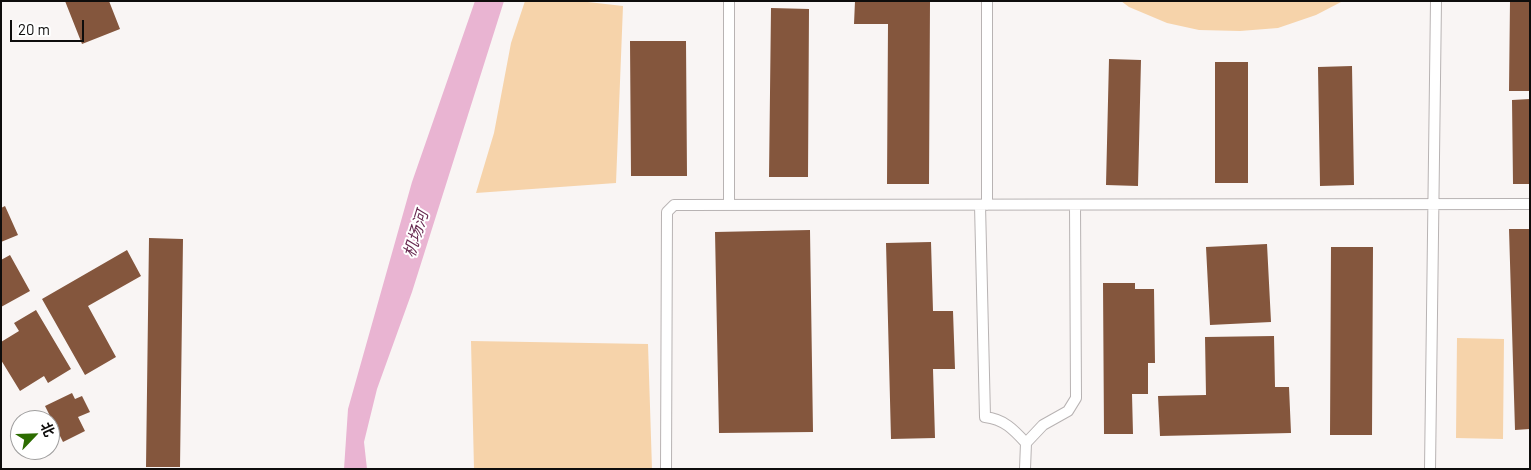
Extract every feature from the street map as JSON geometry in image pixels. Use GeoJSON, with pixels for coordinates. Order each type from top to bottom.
{"type":"FeatureCollection","features":[{"type":"Feature","properties":{"kind":"lane"},"geometry":{"type":"LineString","coordinates":[[729,1],[729,205]]}},
{"type":"Feature","properties":{"kind":"lane"},"geometry":{"type":"LineString","coordinates":[[988,1],[984,205],[985,417],[996,418],[1010,426],[1026,443]]}},
{"type":"Feature","properties":{"kind":"lane"},"geometry":{"type":"LineString","coordinates":[[1430,469],[1436,1]]}},
{"type":"Feature","properties":{"kind":"lane"},"geometry":{"type":"LineString","coordinates":[[666,469],[667,212],[674,205],[1530,204]]}},
{"type":"Feature","properties":{"kind":"lane"},"geometry":{"type":"LineString","coordinates":[[1025,469],[1026,443],[1043,425],[1068,411],[1076,398],[1075,205]]}},
{"type":"Feature","properties":{"kind":"shaded area"},"geometry":{"type":"Polygon","coordinates":[[[525,1],[579,1],[623,6],[616,183],[476,193],[494,133],[511,43],[525,1]]]}},
{"type":"Feature","properties":{"kind":"shaded area"},"geometry":{"type":"Polygon","coordinates":[[[1121,1],[1343,1],[1316,15],[1278,28],[1240,31],[1199,30],[1167,23],[1129,7],[1121,1]]]}},
{"type":"Feature","properties":{"kind":"shaded area"},"geometry":{"type":"Polygon","coordinates":[[[1457,338],[1504,339],[1503,439],[1456,438],[1457,338]]]}},
{"type":"Feature","properties":{"kind":"shaded area"},"geometry":{"type":"Polygon","coordinates":[[[471,341],[648,344],[652,469],[474,469],[471,341]]]}},
{"type":"Feature","properties":{"kind":"water","name":"机场河"},"geometry":{"type":"Polygon","coordinates":[[[475,1],[504,1],[412,292],[377,389],[364,442],[367,469],[344,469],[348,409],[412,182],[475,1]]]}},
{"type":"Feature","properties":{"kind":"building"},"geometry":{"type":"Polygon","coordinates":[[[65,1],[109,1],[120,29],[82,44],[65,1]]]}},
{"type":"Feature","properties":{"kind":"building"},"geometry":{"type":"Polygon","coordinates":[[[855,1],[930,2],[929,184],[887,184],[888,24],[854,24],[855,1]]]}},
{"type":"Feature","properties":{"kind":"building"},"geometry":{"type":"Polygon","coordinates":[[[1510,1],[1530,1],[1530,91],[1509,91],[1510,1]]]}},
{"type":"Feature","properties":{"kind":"building"},"geometry":{"type":"Polygon","coordinates":[[[771,8],[809,9],[808,177],[769,177],[771,8]]]}},
{"type":"Feature","properties":{"kind":"building"},"geometry":{"type":"Polygon","coordinates":[[[630,41],[686,41],[687,176],[631,176],[630,41]]]}},
{"type":"Feature","properties":{"kind":"building"},"geometry":{"type":"Polygon","coordinates":[[[1109,59],[1141,60],[1138,186],[1106,185],[1109,59]]]}},
{"type":"Feature","properties":{"kind":"building"},"geometry":{"type":"Polygon","coordinates":[[[1215,62],[1248,62],[1248,183],[1215,183],[1215,62]]]}},
{"type":"Feature","properties":{"kind":"building"},"geometry":{"type":"Polygon","coordinates":[[[1352,66],[1354,185],[1320,186],[1318,67],[1352,66]]]}},
{"type":"Feature","properties":{"kind":"building"},"geometry":{"type":"Polygon","coordinates":[[[1530,99],[1530,184],[1513,184],[1512,100],[1530,99]]]}},
{"type":"Feature","properties":{"kind":"building"},"geometry":{"type":"Polygon","coordinates":[[[5,206],[18,235],[1,242],[1,208],[5,206]]]}},
{"type":"Feature","properties":{"kind":"building"},"geometry":{"type":"Polygon","coordinates":[[[1509,229],[1530,229],[1530,429],[1515,430],[1509,229]]]}},
{"type":"Feature","properties":{"kind":"building"},"geometry":{"type":"Polygon","coordinates":[[[810,230],[813,432],[719,433],[715,232],[810,230]]]}},
{"type":"Feature","properties":{"kind":"building"},"geometry":{"type":"Polygon","coordinates":[[[149,238],[183,239],[180,467],[146,467],[149,238]]]}},
{"type":"Feature","properties":{"kind":"building"},"geometry":{"type":"Polygon","coordinates":[[[931,242],[933,311],[953,311],[955,369],[933,369],[935,438],[891,439],[886,243],[931,242]]]}},
{"type":"Feature","properties":{"kind":"building"},"geometry":{"type":"Polygon","coordinates":[[[1267,244],[1271,322],[1210,325],[1206,247],[1267,244]]]}},
{"type":"Feature","properties":{"kind":"building"},"geometry":{"type":"Polygon","coordinates":[[[1331,247],[1373,247],[1372,435],[1330,435],[1331,247]]]}},
{"type":"Feature","properties":{"kind":"building"},"geometry":{"type":"Polygon","coordinates":[[[127,250],[141,276],[88,306],[116,357],[85,375],[42,299],[127,250]]]}},
{"type":"Feature","properties":{"kind":"building"},"geometry":{"type":"Polygon","coordinates":[[[10,255],[30,291],[1,307],[1,260],[10,255]]]}},
{"type":"Feature","properties":{"kind":"building"},"geometry":{"type":"Polygon","coordinates":[[[1103,283],[1135,283],[1135,289],[1154,289],[1155,363],[1148,363],[1148,394],[1132,394],[1133,434],[1104,434],[1103,283]]]}},
{"type":"Feature","properties":{"kind":"building"},"geometry":{"type":"Polygon","coordinates":[[[36,310],[71,369],[48,383],[44,376],[20,391],[1,360],[1,342],[19,331],[14,323],[36,310]]]}},
{"type":"Feature","properties":{"kind":"building"},"geometry":{"type":"Polygon","coordinates":[[[1274,336],[1275,387],[1289,387],[1291,433],[1160,436],[1158,396],[1206,395],[1205,337],[1274,336]]]}},
{"type":"Feature","properties":{"kind":"building"},"geometry":{"type":"Polygon","coordinates":[[[72,393],[75,399],[82,396],[90,412],[78,417],[85,431],[63,442],[60,436],[60,410],[47,410],[45,406],[72,393]]]}}]}
